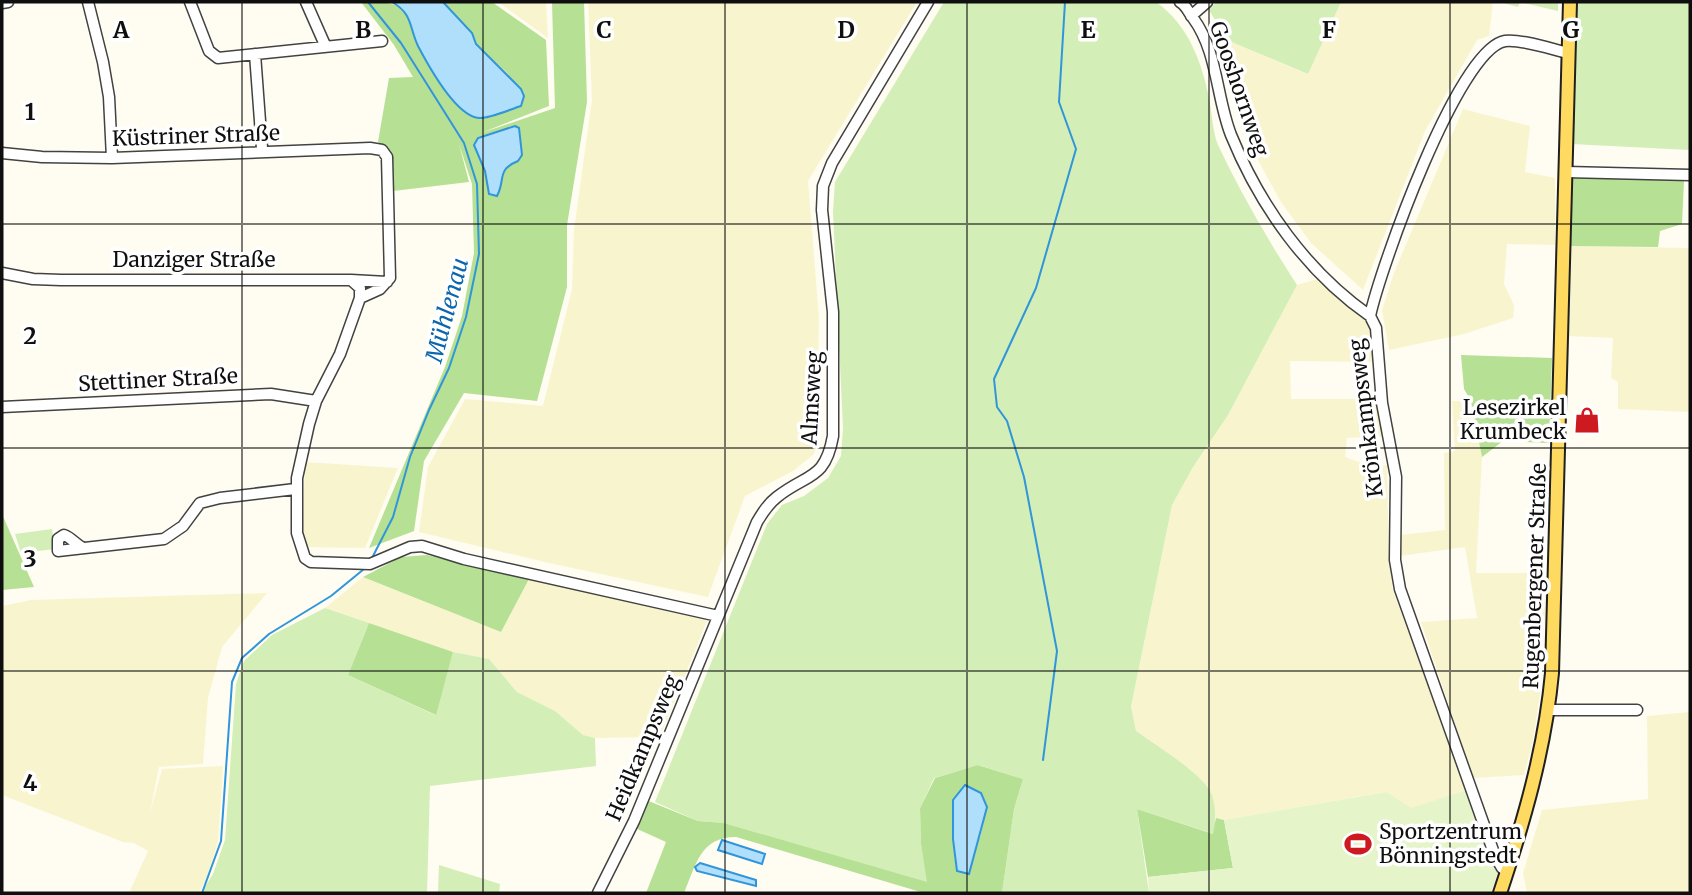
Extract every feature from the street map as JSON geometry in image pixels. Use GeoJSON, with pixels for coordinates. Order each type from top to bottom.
{"type":"FeatureCollection","features":[{"type":"Feature","properties":{"kind":"main road","name":"Rugenbergener Straße"},"geometry":{"type":"LineString","coordinates":[[1500,893],[1530,800],[1548,710],[1555,631],[1570,2]]}},
{"type":"Feature","properties":{"kind":"street"},"geometry":{"type":"LineString","coordinates":[[2,3],[8,2]]}},
{"type":"Feature","properties":{"kind":"street"},"geometry":{"type":"LineString","coordinates":[[88,2],[110,97],[112,158]]}},
{"type":"Feature","properties":{"kind":"street"},"geometry":{"type":"LineString","coordinates":[[190,2],[209,51],[218,58],[382,41]]}},
{"type":"Feature","properties":{"kind":"street"},"geometry":{"type":"LineString","coordinates":[[306,2],[325,46]]}},
{"type":"Feature","properties":{"kind":"street","name":"Almsweg"},"geometry":{"type":"LineString","coordinates":[[718,616],[757,522],[766,507],[778,495],[811,478],[824,464],[830,452],[833,436],[834,312],[822,210],[823,186],[832,163],[928,2]]}},
{"type":"Feature","properties":{"kind":"street","name":"Gooshornweg"},"geometry":{"type":"LineString","coordinates":[[1180,2],[1186,6],[1201,28],[1211,56],[1230,132],[1249,175],[1278,224],[1325,279],[1370,316]]}},
{"type":"Feature","properties":{"kind":"street"},"geometry":{"type":"LineString","coordinates":[[1191,16],[1207,2]]}},
{"type":"Feature","properties":{"kind":"street","name":"Krönkampsweg"},"geometry":{"type":"LineString","coordinates":[[1508,870],[1502,868],[1495,856],[1400,589],[1395,561],[1396,477],[1382,402],[1376,328],[1370,316],[1382,272],[1435,140],[1460,89],[1479,60],[1492,47],[1505,41],[1569,53]]}},
{"type":"Feature","properties":{"kind":"street"},"geometry":{"type":"LineString","coordinates":[[255,54],[262,148]]}},
{"type":"Feature","properties":{"kind":"street","name":"Küstriner Straße"},"geometry":{"type":"LineString","coordinates":[[2,153],[42,157],[112,158],[370,148],[382,150],[387,157],[390,272],[387,282]]}},
{"type":"Feature","properties":{"kind":"street"},"geometry":{"type":"LineString","coordinates":[[2,153],[2,163]]}},
{"type":"Feature","properties":{"kind":"street"},"geometry":{"type":"LineString","coordinates":[[1566,173],[1690,175]]}},
{"type":"Feature","properties":{"kind":"street","name":"Danziger Straße"},"geometry":{"type":"LineString","coordinates":[[2,273],[33,279],[61,280],[387,282]]}},
{"type":"Feature","properties":{"kind":"street"},"geometry":{"type":"LineString","coordinates":[[351,280],[360,288],[360,298],[341,354],[316,401],[295,489],[297,533],[302,552],[311,562],[370,564],[410,547],[422,546],[464,559],[718,616]]}},
{"type":"Feature","properties":{"kind":"street"},"geometry":{"type":"LineString","coordinates":[[360,298],[380,289],[387,282]]}},
{"type":"Feature","properties":{"kind":"street","name":"Stettiner Straße"},"geometry":{"type":"LineString","coordinates":[[2,407],[271,394],[316,401]]}},
{"type":"Feature","properties":{"kind":"street"},"geometry":{"type":"LineString","coordinates":[[83,548],[164,539],[183,526],[200,503],[295,489]]}},
{"type":"Feature","properties":{"kind":"street","name":"Heidkampsweg"},"geometry":{"type":"LineString","coordinates":[[598,893],[634,821],[718,616]]}},
{"type":"Feature","properties":{"kind":"street"},"geometry":{"type":"LineString","coordinates":[[1548,710],[1637,710]]}},
{"type":"Feature","properties":{"kind":"shaded area"},"geometry":{"type":"Polygon","coordinates":[[[498,2],[546,2],[548,38],[498,2]]]}},
{"type":"Feature","properties":{"kind":"shaded area"},"geometry":{"type":"Polygon","coordinates":[[[588,2],[917,2],[808,181],[819,318],[817,440],[814,454],[793,471],[745,496],[708,597],[419,532],[428,467],[465,399],[543,406],[572,289],[574,230],[592,100],[588,2]]]}},
{"type":"Feature","properties":{"kind":"shaded area"},"geometry":{"type":"Polygon","coordinates":[[[1341,2],[1493,2],[1489,36],[1477,40],[1425,131],[1363,290],[1311,243],[1281,202],[1250,146],[1236,97],[1227,40],[1307,74],[1341,2]]]}},
{"type":"Feature","properties":{"kind":"shaded area"},"geometry":{"type":"Polygon","coordinates":[[[1463,109],[1530,126],[1525,172],[1555,178],[1555,245],[1507,244],[1504,284],[1514,305],[1513,318],[1464,334],[1389,350],[1382,310],[1394,273],[1463,109]]]}},
{"type":"Feature","properties":{"kind":"shaded area"},"geometry":{"type":"Polygon","coordinates":[[[1568,246],[1690,248],[1690,412],[1618,409],[1618,382],[1611,378],[1613,338],[1568,336],[1568,246]]]}},
{"type":"Feature","properties":{"kind":"shaded area"},"geometry":{"type":"Polygon","coordinates":[[[1317,279],[1370,323],[1372,362],[1290,361],[1291,399],[1376,399],[1384,436],[1347,438],[1345,457],[1370,466],[1387,465],[1389,562],[1393,591],[1467,790],[1411,809],[1385,792],[1224,820],[1216,818],[1211,793],[1195,774],[1136,731],[1131,708],[1172,505],[1193,467],[1228,415],[1297,285],[1317,279]]]}},
{"type":"Feature","properties":{"kind":"shaded area"},"geometry":{"type":"Polygon","coordinates":[[[1452,401],[1471,401],[1482,457],[1476,573],[1539,573],[1547,579],[1540,694],[1533,741],[1524,775],[1473,778],[1421,622],[1477,618],[1465,547],[1399,556],[1400,535],[1445,530],[1444,453],[1455,451],[1452,401]]]}},
{"type":"Feature","properties":{"kind":"shaded area"},"geometry":{"type":"Polygon","coordinates":[[[305,462],[398,468],[365,548],[302,547],[305,462]]]}},
{"type":"Feature","properties":{"kind":"shaded area"},"geometry":{"type":"Polygon","coordinates":[[[363,577],[501,632],[529,579],[707,621],[660,737],[595,738],[583,735],[555,711],[517,692],[489,659],[453,652],[325,608],[363,577]]]}},
{"type":"Feature","properties":{"kind":"shaded area"},"geometry":{"type":"Polygon","coordinates":[[[267,593],[222,647],[208,698],[203,764],[159,767],[150,813],[162,769],[223,766],[218,842],[199,893],[129,893],[148,851],[134,843],[123,842],[2,795],[2,606],[31,600],[267,593]]]}},
{"type":"Feature","properties":{"kind":"shaded area"},"geometry":{"type":"Polygon","coordinates":[[[1690,712],[1690,893],[1527,893],[1523,873],[1542,810],[1648,799],[1647,716],[1690,712]]]}},
{"type":"Feature","properties":{"kind":"green space"},"geometry":{"type":"Polygon","coordinates":[[[361,2],[394,4],[405,12],[417,43],[509,75],[476,44],[472,33],[443,2],[492,2],[546,40],[549,106],[481,133],[555,108],[552,2],[584,2],[587,102],[567,225],[567,287],[537,401],[464,393],[424,461],[414,531],[369,548],[445,367],[462,316],[474,253],[472,184],[459,144],[469,182],[393,191],[391,151],[378,142],[389,78],[413,77],[394,45],[361,2]],[[474,145],[485,171],[489,194],[507,166],[518,161],[474,145]]]}},
{"type":"Feature","properties":{"kind":"green space"},"geometry":{"type":"Polygon","coordinates":[[[944,2],[1156,2],[1168,11],[1186,34],[1199,60],[1218,145],[1255,216],[1297,285],[1228,415],[1193,467],[1172,505],[1131,707],[1136,731],[1189,769],[1207,787],[1212,795],[1215,824],[1214,834],[1137,809],[1149,893],[1002,893],[1014,809],[1023,779],[979,765],[934,778],[920,808],[921,844],[928,883],[724,823],[698,821],[655,802],[767,524],[782,505],[804,496],[828,478],[841,456],[843,428],[833,212],[835,182],[944,2]]]}},
{"type":"Feature","properties":{"kind":"green space"},"geometry":{"type":"Polygon","coordinates":[[[1216,2],[1341,2],[1308,74],[1227,40],[1209,10],[1216,2]]]}},
{"type":"Feature","properties":{"kind":"green space"},"geometry":{"type":"Polygon","coordinates":[[[1500,2],[1520,2],[1518,7],[1500,2]]]}},
{"type":"Feature","properties":{"kind":"green space"},"geometry":{"type":"Polygon","coordinates":[[[1520,2],[1558,2],[1558,11],[1520,2]]]}},
{"type":"Feature","properties":{"kind":"green space"},"geometry":{"type":"Polygon","coordinates":[[[1577,2],[1690,2],[1690,150],[1572,144],[1577,2]]]}},
{"type":"Feature","properties":{"kind":"green space"},"geometry":{"type":"Polygon","coordinates":[[[1570,176],[1684,181],[1682,224],[1660,231],[1658,247],[1568,246],[1570,176]]]}},
{"type":"Feature","properties":{"kind":"green space"},"geometry":{"type":"Polygon","coordinates":[[[1461,355],[1552,358],[1549,443],[1503,441],[1482,457],[1471,401],[1464,389],[1461,355]]]}},
{"type":"Feature","properties":{"kind":"green space"},"geometry":{"type":"Polygon","coordinates":[[[2,514],[34,587],[2,590],[2,514]]]}},
{"type":"Feature","properties":{"kind":"green space"},"geometry":{"type":"Polygon","coordinates":[[[52,529],[55,549],[21,553],[15,534],[52,529]]]}},
{"type":"Feature","properties":{"kind":"green space"},"geometry":{"type":"Polygon","coordinates":[[[427,555],[529,579],[501,632],[363,577],[401,557],[427,555]]]}},
{"type":"Feature","properties":{"kind":"green space"},"geometry":{"type":"Polygon","coordinates":[[[325,608],[369,623],[348,675],[435,715],[453,652],[489,659],[517,692],[555,711],[583,735],[595,738],[596,766],[430,786],[427,893],[201,893],[213,874],[225,840],[236,684],[244,661],[272,635],[325,608]]]}},
{"type":"Feature","properties":{"kind":"green space"},"geometry":{"type":"Polygon","coordinates":[[[369,623],[453,652],[436,715],[348,675],[369,623]]]}},
{"type":"Feature","properties":{"kind":"green space"},"geometry":{"type":"Polygon","coordinates":[[[978,765],[1023,779],[1014,809],[1002,893],[924,893],[736,837],[724,838],[707,847],[696,863],[684,893],[646,893],[666,842],[635,828],[646,800],[698,821],[724,823],[927,882],[921,844],[920,808],[935,778],[978,765]],[[987,807],[957,871],[980,837],[987,807]]]}},
{"type":"Feature","properties":{"kind":"green space","name":"Sportzentrum Bönningstedt"},"geometry":{"type":"Polygon","coordinates":[[[1467,790],[1498,872],[1491,893],[1149,893],[1148,877],[1233,868],[1224,820],[1386,792],[1411,808],[1467,790]]]}},
{"type":"Feature","properties":{"kind":"green space"},"geometry":{"type":"Polygon","coordinates":[[[1137,809],[1213,834],[1216,818],[1224,820],[1233,868],[1148,877],[1137,809]]]}},
{"type":"Feature","properties":{"kind":"green space"},"geometry":{"type":"Polygon","coordinates":[[[439,865],[500,884],[499,893],[438,893],[439,865]]]}},
{"type":"Feature","properties":{"kind":"water"},"geometry":{"type":"Polygon","coordinates":[[[392,2],[443,2],[472,33],[476,44],[521,89],[524,96],[521,106],[483,118],[470,115],[461,109],[429,65],[404,11],[392,2]]]}},
{"type":"Feature","properties":{"kind":"water"},"geometry":{"type":"Polygon","coordinates":[[[515,126],[519,128],[522,155],[504,172],[497,196],[489,194],[485,171],[474,145],[478,138],[515,126]]]}},
{"type":"Feature","properties":{"kind":"water"},"geometry":{"type":"Polygon","coordinates":[[[965,785],[981,793],[987,807],[969,874],[957,871],[953,839],[953,800],[965,785]]]}},
{"type":"Feature","properties":{"kind":"water"},"geometry":{"type":"Polygon","coordinates":[[[722,840],[765,854],[762,864],[718,850],[722,840]]]}},
{"type":"Feature","properties":{"kind":"water"},"geometry":{"type":"Polygon","coordinates":[[[700,863],[756,880],[756,886],[697,871],[695,867],[700,863]]]}},
{"type":"Feature","properties":{"kind":"waterway","name":"Mühlenau"},"geometry":{"type":"LineString","coordinates":[[368,2],[401,43],[464,143],[477,184],[479,254],[466,317],[449,368],[410,457],[393,517],[372,558]]}},
{"type":"Feature","properties":{"kind":"waterway"},"geometry":{"type":"LineString","coordinates":[[1043,760],[1057,651],[1024,477],[1007,421],[997,407],[994,379],[1036,288],[1076,149],[1059,102],[1065,2]]}},
{"type":"Feature","properties":{"kind":"waterway","name":"Mühlenau"},"geometry":{"type":"LineString","coordinates":[[202,893],[221,841],[232,682],[242,658],[269,634],[331,596],[364,569]]}},
{"type":"Feature","properties":{"kind":"place","name":"Lesezirkel Krumbeck"},"geometry":{"type":"Point","coordinates":[1587,420]}},
{"type":"Feature","properties":{"kind":"place","name":"Sportzentrum Bönningstedt"},"geometry":{"type":"Point","coordinates":[1358,844]}}]}
